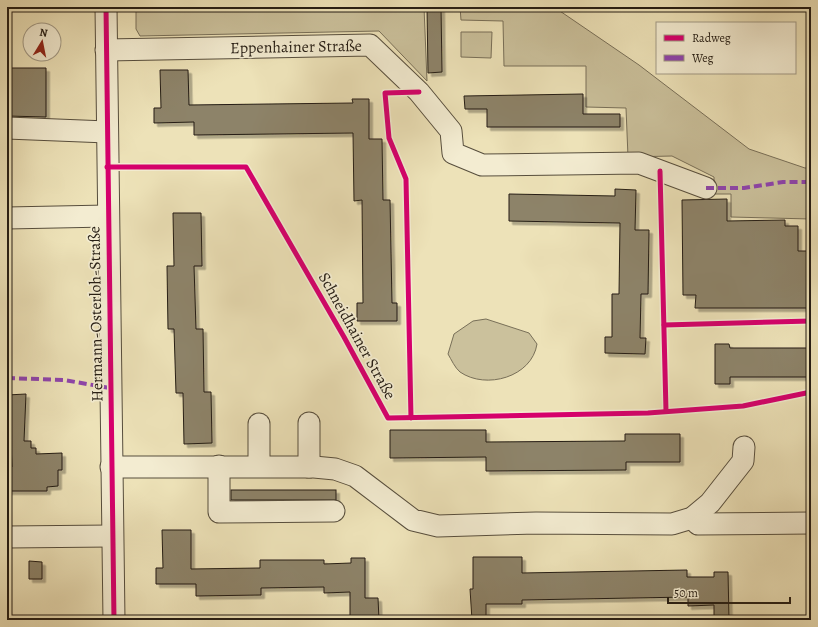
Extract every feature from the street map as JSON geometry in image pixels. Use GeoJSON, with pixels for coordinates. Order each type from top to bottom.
{"type":"FeatureCollection","features":[{"type":"Feature","properties":{"kind":"street","name":"Hermann-Osterloh-Straße"},"geometry":{"type":"LineString","coordinates":[[106,7],[107,216],[114,620]]}},
{"type":"Feature","properties":{"kind":"street","name":"Eppenhainer Straße"},"geometry":{"type":"LineString","coordinates":[[106,50],[370,45],[418,92],[451,131],[453,153],[482,165],[639,164],[706,188]]}},
{"type":"Feature","properties":{"kind":"street"},"geometry":{"type":"LineString","coordinates":[[7,128],[107,132]]}},
{"type":"Feature","properties":{"kind":"street"},"geometry":{"type":"LineString","coordinates":[[7,218],[107,216]]}},
{"type":"Feature","properties":{"kind":"street"},"geometry":{"type":"LineString","coordinates":[[309,423],[309,467]]}},
{"type":"Feature","properties":{"kind":"street"},"geometry":{"type":"LineString","coordinates":[[259,424],[260,466]]}},
{"type":"Feature","properties":{"kind":"street"},"geometry":{"type":"LineString","coordinates":[[111,467],[260,466],[335,469],[355,476],[414,520],[438,526],[536,523],[672,524],[692,518],[710,503],[743,461],[744,447]]}},
{"type":"Feature","properties":{"kind":"street"},"geometry":{"type":"LineString","coordinates":[[219,466],[219,512],[334,511]]}},
{"type":"Feature","properties":{"kind":"street"},"geometry":{"type":"LineString","coordinates":[[692,518],[698,524],[811,523]]}},
{"type":"Feature","properties":{"kind":"street"},"geometry":{"type":"LineString","coordinates":[[7,537],[112,536]]}},
{"type":"Feature","properties":{"kind":"shaded area"},"geometry":{"type":"Polygon","coordinates":[[[136,7],[424,7],[427,81],[379,31],[140,36],[136,29],[136,7]]]}},
{"type":"Feature","properties":{"kind":"shaded area"},"geometry":{"type":"Polygon","coordinates":[[[460,7],[554,7],[639,65],[749,149],[805,168],[811,168],[811,219],[731,217],[731,194],[714,194],[714,177],[672,156],[628,157],[626,108],[586,107],[586,66],[504,66],[503,21],[461,20],[460,7]]]}},
{"type":"Feature","properties":{"kind":"shaded area"},"geometry":{"type":"Polygon","coordinates":[[[461,32],[492,32],[491,58],[461,57],[461,32]]]}},
{"type":"Feature","properties":{"kind":"shaded area"},"geometry":{"type":"Polygon","coordinates":[[[486,319],[529,333],[537,344],[527,365],[506,377],[494,380],[482,380],[471,377],[460,372],[456,368],[448,354],[454,334],[473,321],[486,319]]]}},
{"type":"Feature","properties":{"kind":"building"},"geometry":{"type":"Polygon","coordinates":[[[427,7],[441,7],[442,72],[428,73],[427,7]]]}},
{"type":"Feature","properties":{"kind":"building"},"geometry":{"type":"Polygon","coordinates":[[[7,68],[46,68],[46,117],[7,116],[7,68]]]}},
{"type":"Feature","properties":{"kind":"building"},"geometry":{"type":"Polygon","coordinates":[[[160,70],[188,70],[189,105],[353,103],[352,99],[369,99],[369,139],[382,139],[383,200],[390,200],[392,303],[397,303],[397,321],[357,321],[357,303],[363,303],[362,200],[354,201],[353,133],[194,135],[194,122],[154,123],[154,108],[161,108],[160,70]]]}},
{"type":"Feature","properties":{"kind":"building"},"geometry":{"type":"Polygon","coordinates":[[[583,94],[583,114],[620,114],[620,127],[487,127],[487,109],[465,109],[464,96],[583,94]]]}},
{"type":"Feature","properties":{"kind":"building"},"geometry":{"type":"Polygon","coordinates":[[[615,189],[636,190],[635,230],[649,230],[648,294],[641,294],[640,338],[646,338],[645,354],[605,353],[605,337],[612,337],[612,294],[619,294],[620,223],[509,221],[509,194],[615,196],[615,189]]]}},
{"type":"Feature","properties":{"kind":"building"},"geometry":{"type":"Polygon","coordinates":[[[727,199],[727,221],[785,220],[785,226],[798,226],[798,251],[811,251],[811,308],[695,308],[696,295],[683,295],[682,200],[727,199]]]}},
{"type":"Feature","properties":{"kind":"building"},"geometry":{"type":"Polygon","coordinates":[[[173,213],[201,213],[202,266],[194,266],[196,329],[203,329],[204,392],[211,392],[212,443],[184,444],[183,393],[176,393],[174,329],[168,329],[167,266],[174,266],[173,213]]]}},
{"type":"Feature","properties":{"kind":"building"},"geometry":{"type":"Polygon","coordinates":[[[715,344],[729,344],[730,348],[811,348],[811,377],[730,377],[730,384],[715,384],[715,344]]]}},
{"type":"Feature","properties":{"kind":"building"},"geometry":{"type":"Polygon","coordinates":[[[26,394],[24,441],[31,441],[31,448],[36,448],[36,454],[62,453],[62,470],[58,470],[58,486],[47,487],[47,491],[7,491],[7,467],[12,467],[11,442],[7,442],[7,395],[26,394]]]}},
{"type":"Feature","properties":{"kind":"building"},"geometry":{"type":"Polygon","coordinates":[[[390,430],[486,430],[486,442],[625,441],[625,434],[680,434],[680,462],[626,462],[626,470],[486,471],[486,457],[390,458],[390,430]]]}},
{"type":"Feature","properties":{"kind":"building"},"geometry":{"type":"Polygon","coordinates":[[[231,490],[336,490],[336,500],[231,500],[231,490]]]}},
{"type":"Feature","properties":{"kind":"building"},"geometry":{"type":"Polygon","coordinates":[[[162,530],[191,530],[191,569],[260,568],[260,560],[324,560],[324,564],[351,563],[351,558],[365,558],[365,598],[378,598],[379,620],[350,620],[350,592],[324,593],[324,587],[261,588],[261,595],[196,596],[196,584],[156,584],[156,568],[163,568],[162,530]]]}},
{"type":"Feature","properties":{"kind":"building"},"geometry":{"type":"Polygon","coordinates":[[[473,557],[522,557],[522,573],[687,570],[687,577],[714,577],[714,572],[728,572],[729,620],[714,620],[714,605],[688,606],[688,597],[522,600],[522,604],[486,604],[486,620],[472,620],[470,589],[473,589],[473,557]]]}},
{"type":"Feature","properties":{"kind":"building"},"geometry":{"type":"Polygon","coordinates":[[[29,561],[42,562],[42,579],[29,579],[29,561]]]}},
{"type":"Feature","properties":{"kind":"marked path"},"geometry":{"type":"LineString","coordinates":[[706,188],[744,188],[783,182],[811,182]]}},
{"type":"Feature","properties":{"kind":"marked path"},"geometry":{"type":"LineString","coordinates":[[7,378],[64,380],[110,388]]}},
{"type":"Feature","properties":{"kind":"cycle path"},"geometry":{"type":"LineString","coordinates":[[106,7],[114,620]]}},
{"type":"Feature","properties":{"kind":"cycle path"},"geometry":{"type":"LineString","coordinates":[[411,418],[406,179],[389,138],[385,93],[419,92]]}},
{"type":"Feature","properties":{"kind":"cycle path","name":"Schneidhainer Straße"},"geometry":{"type":"LineString","coordinates":[[107,167],[246,167],[344,337],[388,418],[648,413],[743,406],[811,392]]}},
{"type":"Feature","properties":{"kind":"cycle path"},"geometry":{"type":"LineString","coordinates":[[660,171],[666,411]]}},
{"type":"Feature","properties":{"kind":"cycle path"},"geometry":{"type":"LineString","coordinates":[[664,325],[811,321]]}}]}
